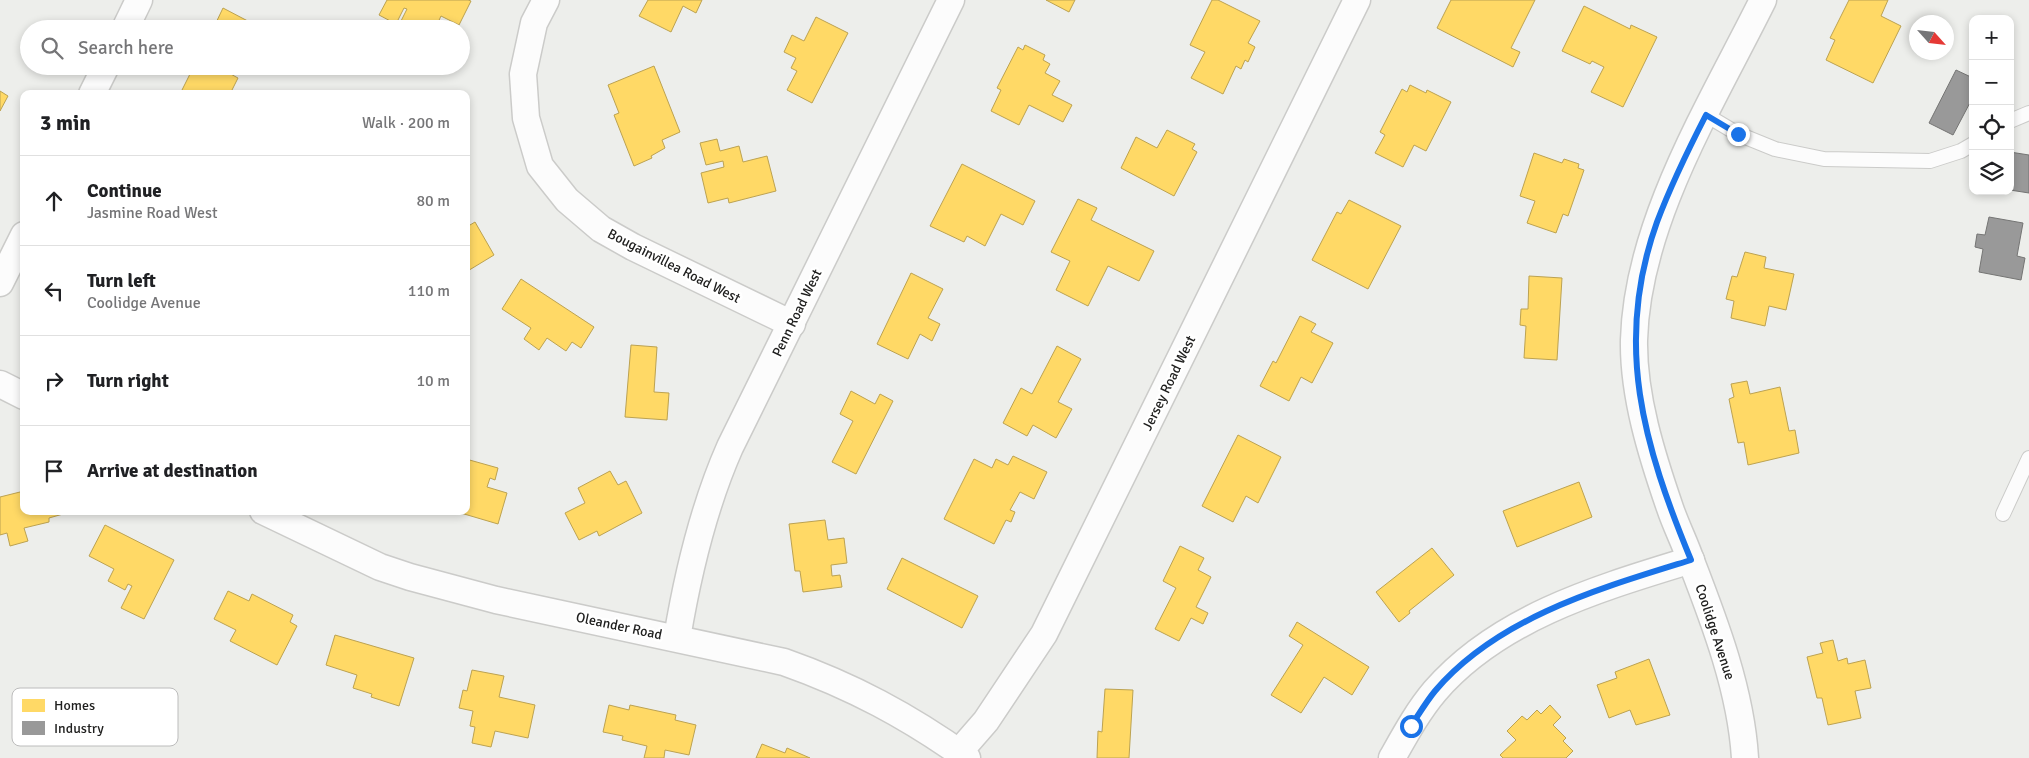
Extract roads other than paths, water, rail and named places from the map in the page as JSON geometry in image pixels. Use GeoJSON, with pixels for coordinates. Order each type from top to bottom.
{"type":"FeatureCollection","features":[{"type":"Feature","properties":{"kind":"street"},"geometry":{"type":"LineString","coordinates":[[129,20],[139,0]]}},
{"type":"Feature","properties":{"kind":"street","name":"Bougainvillea Road West"},"geometry":{"type":"LineString","coordinates":[[546,0],[534,23],[523,74],[526,118],[540,166],[567,200],[600,229],[792,324]]}},
{"type":"Feature","properties":{"kind":"street","name":"Penn Road West"},"geometry":{"type":"LineString","coordinates":[[677,638],[686,584],[712,488],[952,0]]}},
{"type":"Feature","properties":{"kind":"street","name":"Jersey Road West"},"geometry":{"type":"LineString","coordinates":[[963,755],[1044,634],[1357,0]]}},
{"type":"Feature","properties":{"kind":"street","name":"Coolidge Avenue"},"geometry":{"type":"LineString","coordinates":[[1745,758],[1737,701],[1691,560],[1670,510],[1657,468],[1637,379],[1634,340],[1639,294],[1656,224],[1672,183],[1763,0]]}},
{"type":"Feature","properties":{"kind":"street"},"geometry":{"type":"LineString","coordinates":[[94,90],[102,75]]}},
{"type":"Feature","properties":{"kind":"street"},"geometry":{"type":"LineString","coordinates":[[0,283],[20,243]]}},
{"type":"Feature","properties":{"kind":"street"},"geometry":{"type":"LineString","coordinates":[[0,384],[20,394]]}},
{"type":"Feature","properties":{"kind":"street","name":"Oleander Road"},"geometry":{"type":"LineString","coordinates":[[271,515],[380,567],[410,577],[496,600],[784,662],[824,676],[891,709],[963,755]]}},
{"type":"Feature","properties":{"kind":"street"},"geometry":{"type":"LineString","coordinates":[[1392,758],[1435,691],[1474,654],[1515,626],[1576,599],[1691,560]]}},
{"type":"Feature","properties":{"kind":"lane"},"geometry":{"type":"LineString","coordinates":[[2014,119],[2029,113]]}},
{"type":"Feature","properties":{"kind":"lane"},"geometry":{"type":"LineString","coordinates":[[1706,115],[1738,134],[1775,149],[1824,159],[1930,161],[1961,151],[1969,146]]}},
{"type":"Feature","properties":{"kind":"lane"},"geometry":{"type":"LineString","coordinates":[[2003,514],[2029,458]]}}]}
